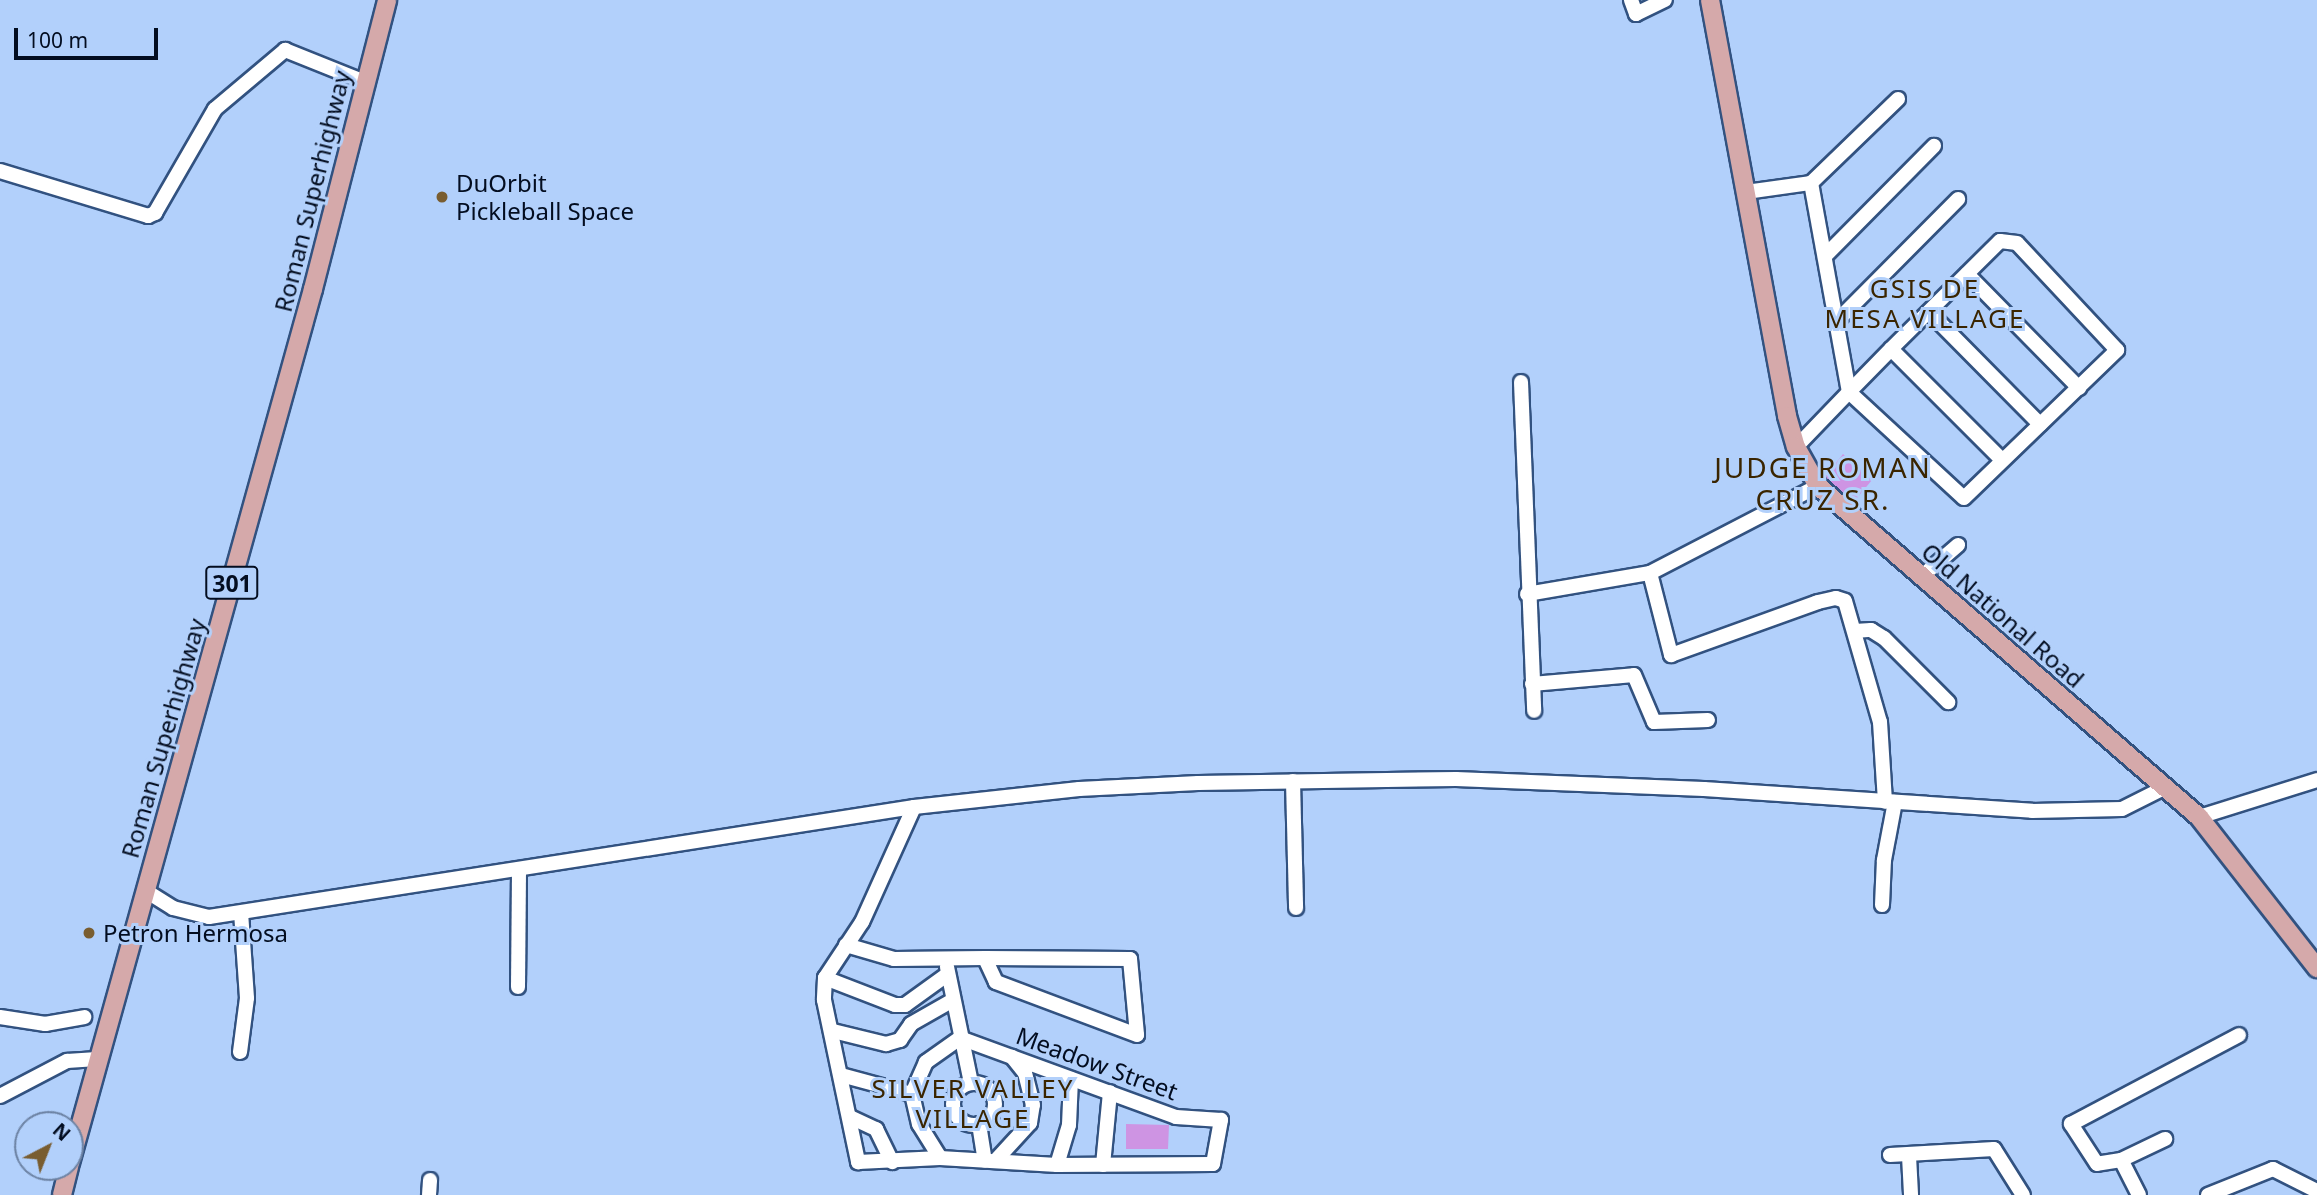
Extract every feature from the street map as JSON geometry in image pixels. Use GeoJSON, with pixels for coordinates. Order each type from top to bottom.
{"type":"FeatureCollection","features":[{"type":"Feature","properties":{"kind":"main road","name":"Roman Superhighway"},"geometry":{"type":"LineString","coordinates":[[83,1111],[316,279],[387,0]]}},
{"type":"Feature","properties":{"kind":"main road","name":"Old National Road"},"geometry":{"type":"LineString","coordinates":[[1710,0],[1776,367],[1797,447],[1818,485],[1921,578],[2199,817],[2317,968]]}},
{"type":"Feature","properties":{"kind":"street"},"geometry":{"type":"LineString","coordinates":[[1631,0],[1636,14],[1665,0]]}},
{"type":"Feature","properties":{"kind":"street"},"geometry":{"type":"LineString","coordinates":[[0,171],[148,216],[155,213],[215,109],[285,50],[365,82]]}},
{"type":"Feature","properties":{"kind":"street"},"geometry":{"type":"LineString","coordinates":[[1746,192],[1811,183],[1898,99]]}},
{"type":"Feature","properties":{"kind":"street"},"geometry":{"type":"LineString","coordinates":[[1825,256],[1934,146]]}},
{"type":"Feature","properties":{"kind":"street"},"geometry":{"type":"LineString","coordinates":[[1797,447],[1849,391],[1928,312],[2004,240],[2017,243],[2117,349],[1964,498],[1849,391],[1811,183]]}},
{"type":"Feature","properties":{"kind":"street"},"geometry":{"type":"LineString","coordinates":[[1837,321],[1958,199]]}},
{"type":"Feature","properties":{"kind":"street"},"geometry":{"type":"LineString","coordinates":[[1967,274],[2079,388]]}},
{"type":"Feature","properties":{"kind":"street"},"geometry":{"type":"LineString","coordinates":[[1928,312],[2040,424]]}},
{"type":"Feature","properties":{"kind":"street"},"geometry":{"type":"LineString","coordinates":[[1891,349],[2002,460]]}},
{"type":"Feature","properties":{"kind":"street"},"geometry":{"type":"LineString","coordinates":[[1521,382],[1527,594],[1534,711]]}},
{"type":"Feature","properties":{"kind":"street"},"geometry":{"type":"LineString","coordinates":[[1527,594],[1650,573],[1818,485]]}},
{"type":"Feature","properties":{"kind":"street"},"geometry":{"type":"LineString","coordinates":[[1921,578],[1958,545]]}},
{"type":"Feature","properties":{"kind":"street"},"geometry":{"type":"LineString","coordinates":[[1650,573],[1671,655],[1836,598],[1849,608],[1880,722],[1890,802],[1882,905]]}},
{"type":"Feature","properties":{"kind":"street"},"geometry":{"type":"LineString","coordinates":[[1855,631],[1871,630],[1884,638],[1948,702]]}},
{"type":"Feature","properties":{"kind":"street"},"geometry":{"type":"LineString","coordinates":[[1532,684],[1634,675],[1654,722],[1708,720]]}},
{"type":"Feature","properties":{"kind":"street"},"geometry":{"type":"LineString","coordinates":[[146,891],[187,913],[209,917],[914,807],[1079,789],[1293,781],[1455,779],[2032,811],[2109,809],[2136,805],[2166,787]]}},
{"type":"Feature","properties":{"kind":"street"},"geometry":{"type":"LineString","coordinates":[[2199,817],[2317,780]]}},
{"type":"Feature","properties":{"kind":"street"},"geometry":{"type":"LineString","coordinates":[[1293,781],[1296,908]]}},
{"type":"Feature","properties":{"kind":"street"},"geometry":{"type":"LineString","coordinates":[[914,807],[862,922],[825,978],[824,1000],[833,1031],[858,1162],[940,1158],[1103,1165],[1110,1092]]}},
{"type":"Feature","properties":{"kind":"street"},"geometry":{"type":"LineString","coordinates":[[517,987],[519,869]]}},
{"type":"Feature","properties":{"kind":"street"},"geometry":{"type":"LineString","coordinates":[[240,1052],[247,998],[241,913]]}},
{"type":"Feature","properties":{"kind":"street"},"geometry":{"type":"LineString","coordinates":[[846,945],[894,959],[945,958],[985,958],[1130,959],[1137,1035],[996,982],[985,958]]}},
{"type":"Feature","properties":{"kind":"street"},"geometry":{"type":"LineString","coordinates":[[945,958],[971,1083]]}},
{"type":"Feature","properties":{"kind":"street"},"geometry":{"type":"LineString","coordinates":[[825,978],[895,1005],[905,1005],[948,974]]}},
{"type":"Feature","properties":{"kind":"street"},"geometry":{"type":"LineString","coordinates":[[833,1031],[886,1044],[900,1040],[911,1024],[953,1000]]}},
{"type":"Feature","properties":{"kind":"street"},"geometry":{"type":"LineString","coordinates":[[0,1017],[45,1024],[84,1017],[110,1018]]}},
{"type":"Feature","properties":{"kind":"street"},"geometry":{"type":"LineString","coordinates":[[2165,1139],[2121,1160],[2097,1164],[2071,1124],[2239,1035]]}},
{"type":"Feature","properties":{"kind":"street"},"geometry":{"type":"LineString","coordinates":[[940,1158],[919,1124],[912,1094],[926,1062],[960,1038]]}},
{"type":"Feature","properties":{"kind":"street","name":"Meadow Street"},"geometry":{"type":"LineString","coordinates":[[960,1038],[1176,1117],[1220,1118],[1213,1164],[1103,1165]]}},
{"type":"Feature","properties":{"kind":"street"},"geometry":{"type":"LineString","coordinates":[[991,1160],[1030,1123],[1033,1105],[1025,1073],[1011,1055]]}},
{"type":"Feature","properties":{"kind":"street"},"geometry":{"type":"LineString","coordinates":[[0,1096],[67,1061],[97,1059]]}},
{"type":"Feature","properties":{"kind":"street"},"geometry":{"type":"LineString","coordinates":[[841,1075],[912,1094]]}},
{"type":"Feature","properties":{"kind":"street"},"geometry":{"type":"LineString","coordinates":[[1057,1165],[1069,1125],[1071,1080]]}},
{"type":"Feature","properties":{"kind":"street"},"geometry":{"type":"LineString","coordinates":[[971,1083],[985,1086],[993,1097],[990,1116],[979,1124],[965,1122],[953,1107],[955,1094],[971,1083]]}},
{"type":"Feature","properties":{"kind":"street"},"geometry":{"type":"LineString","coordinates":[[850,1117],[876,1129],[892,1162]]}},
{"type":"Feature","properties":{"kind":"street"},"geometry":{"type":"LineString","coordinates":[[979,1124],[991,1160]]}},
{"type":"Feature","properties":{"kind":"street"},"geometry":{"type":"LineString","coordinates":[[1890,1156],[1994,1149],[2024,1195]]}},
{"type":"Feature","properties":{"kind":"street"},"geometry":{"type":"LineString","coordinates":[[1909,1156],[1911,1195]]}},
{"type":"Feature","properties":{"kind":"street"},"geometry":{"type":"LineString","coordinates":[[2121,1160],[2139,1195]]}},
{"type":"Feature","properties":{"kind":"street"},"geometry":{"type":"LineString","coordinates":[[2208,1195],[2273,1168],[2317,1191]]}},
{"type":"Feature","properties":{"kind":"street"},"geometry":{"type":"LineString","coordinates":[[429,1195],[430,1180]]}},
{"type":"Feature","properties":{"kind":"shaded area"},"geometry":{"type":"Polygon","coordinates":[[[1843,454],[1872,480],[1852,504],[1824,478],[1843,454]]]}},
{"type":"Feature","properties":{"kind":"shaded area"},"geometry":{"type":"Polygon","coordinates":[[[1126,1124],[1169,1125],[1168,1149],[1126,1149],[1126,1124]]]}},
{"type":"Feature","properties":{"kind":"place","name":"DuOrbit Pickleball Space"},"geometry":{"type":"Point","coordinates":[442,197]}},
{"type":"Feature","properties":{"kind":"place","name":"Petron Hermosa"},"geometry":{"type":"Point","coordinates":[89,933]}},
{"type":"Feature","properties":{"kind":"district","name":"GSIS DE MESA VILLAGE"},"geometry":{"type":"Point","coordinates":[1925,304]}},
{"type":"Feature","properties":{"kind":"district","name":"JUDGE ROMAN CRUZ SR."},"geometry":{"type":"Point","coordinates":[1823,483]}},
{"type":"Feature","properties":{"kind":"district","name":"SILVER VALLEY VILLAGE"},"geometry":{"type":"Point","coordinates":[973,1104]}}]}
